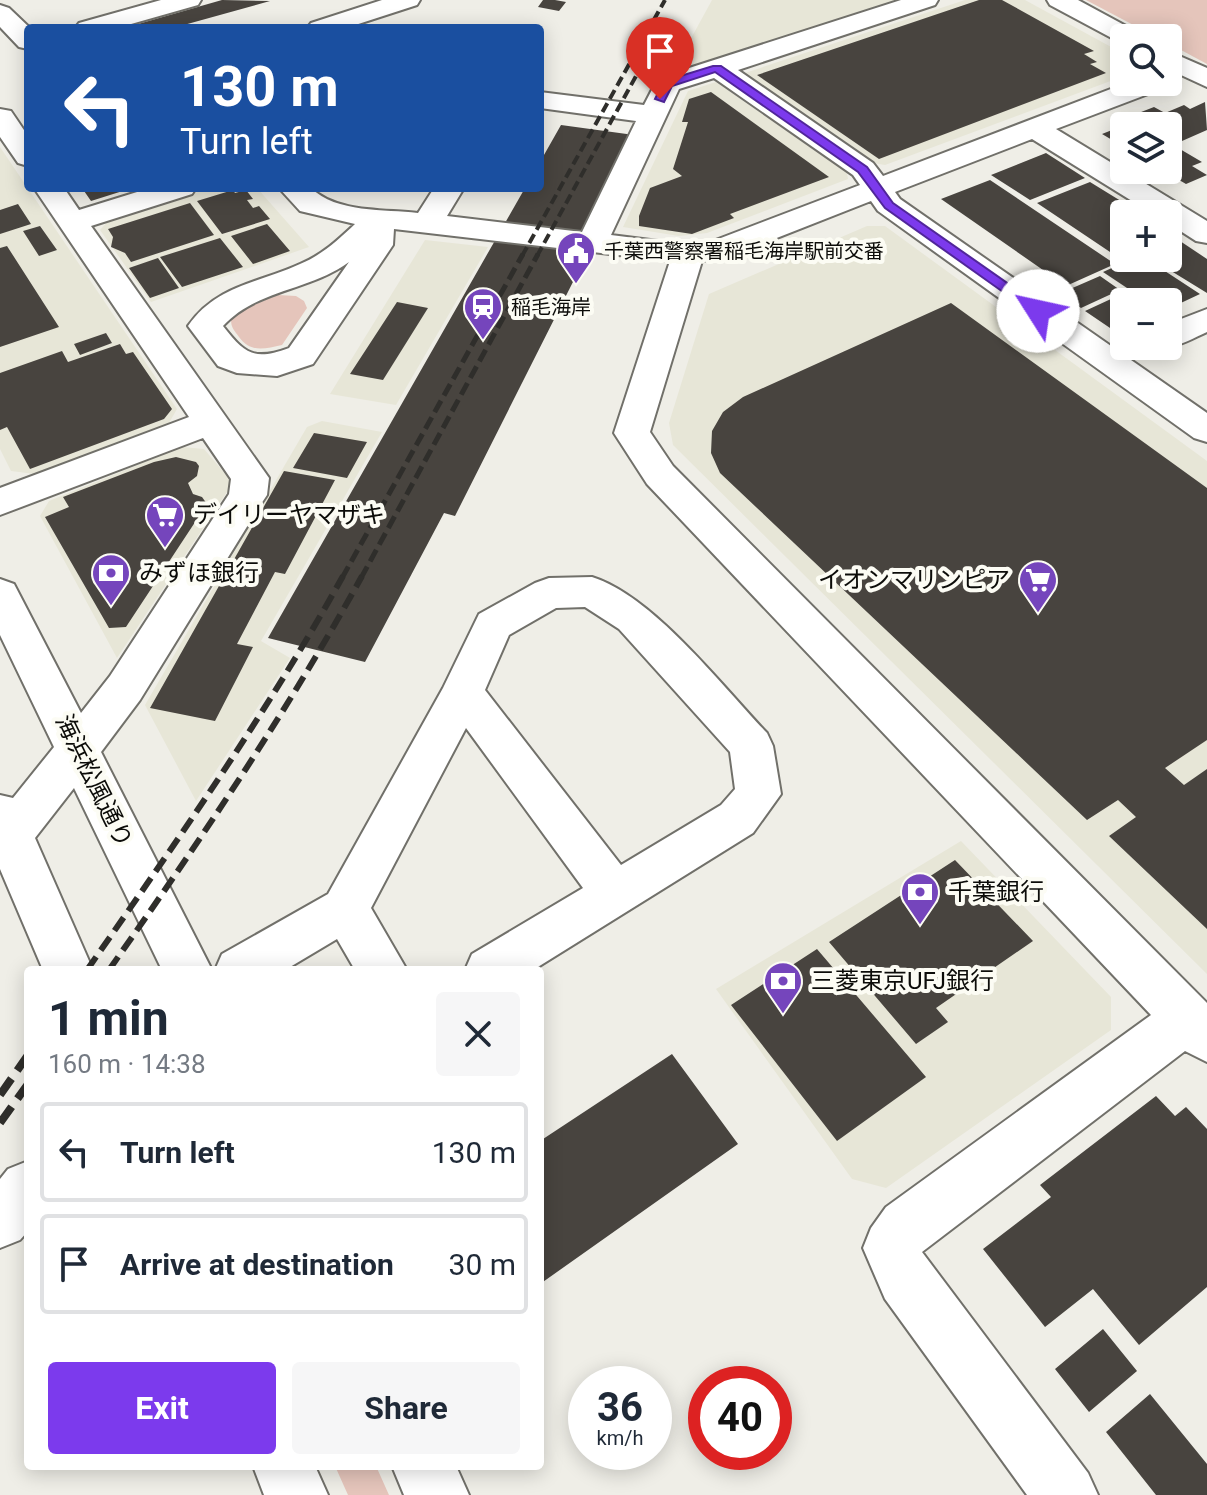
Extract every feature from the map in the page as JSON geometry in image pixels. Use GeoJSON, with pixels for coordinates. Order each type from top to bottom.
{"type":"FeatureCollection","features":[{"type":"Feature","properties":{"kind":"street"},"geometry":{"type":"LineString","coordinates":[[102,24],[189,0]]}},
{"type":"Feature","properties":{"kind":"street"},"geometry":{"type":"LineString","coordinates":[[320,0],[346,21]]}},
{"type":"Feature","properties":{"kind":"street"},"geometry":{"type":"LineString","coordinates":[[335,24],[408,0]]}},
{"type":"Feature","properties":{"kind":"street"},"geometry":{"type":"LineString","coordinates":[[593,241],[668,84],[926,0]]}},
{"type":"Feature","properties":{"kind":"street"},"geometry":{"type":"LineString","coordinates":[[1059,0],[1110,27]]}},
{"type":"Feature","properties":{"kind":"street"},"geometry":{"type":"LineString","coordinates":[[0,13],[24,37]]}},
{"type":"Feature","properties":{"kind":"street"},"geometry":{"type":"LineString","coordinates":[[717,68],[863,169],[889,205],[1207,430]]}},
{"type":"Feature","properties":{"kind":"street"},"geometry":{"type":"LineString","coordinates":[[298,192],[311,205],[338,213],[690,254],[720,249],[1117,96]]}},
{"type":"Feature","properties":{"kind":"street"},"geometry":{"type":"LineString","coordinates":[[544,101],[653,115]]}},
{"type":"Feature","properties":{"kind":"street"},"geometry":{"type":"LineString","coordinates":[[9,109],[24,147]]}},
{"type":"Feature","properties":{"kind":"street"},"geometry":{"type":"LineString","coordinates":[[1034,128],[1207,234]]}},
{"type":"Feature","properties":{"kind":"street"},"geometry":{"type":"LineString","coordinates":[[52,192],[250,478],[248,495],[125,688],[78,749],[4,831],[66,966]]}},
{"type":"Feature","properties":{"kind":"street"},"geometry":{"type":"LineString","coordinates":[[72,222],[168,192]]}},
{"type":"Feature","properties":{"kind":"street"},"geometry":{"type":"LineString","coordinates":[[427,224],[447,192]]}},
{"type":"Feature","properties":{"kind":"street"},"geometry":{"type":"LineString","coordinates":[[380,218],[377,245],[301,356],[277,365],[249,365],[230,358],[205,326],[220,307],[240,295],[326,264],[380,218]]}},
{"type":"Feature","properties":{"kind":"street"},"geometry":{"type":"LineString","coordinates":[[690,254],[680,273],[632,433],[660,475],[1197,1028],[906,1227],[891,1248],[905,1279],[1066,1495]]}},
{"type":"Feature","properties":{"kind":"street"},"geometry":{"type":"LineString","coordinates":[[267,285],[311,289],[319,294],[331,313]]}},
{"type":"Feature","properties":{"kind":"street"},"geometry":{"type":"LineString","coordinates":[[1182,331],[1207,319]]}},
{"type":"Feature","properties":{"kind":"street"},"geometry":{"type":"LineString","coordinates":[[1113,363],[1120,360]]}},
{"type":"Feature","properties":{"kind":"street"},"geometry":{"type":"LineString","coordinates":[[0,502],[210,422]]}},
{"type":"Feature","properties":{"kind":"street"},"geometry":{"type":"LineString","coordinates":[[247,966],[345,909],[463,692],[493,625],[549,593],[592,592],[633,618],[751,746],[758,794],[737,819],[496,966]]}},
{"type":"Feature","properties":{"kind":"street","name":"海浜松風通り"},"geometry":{"type":"LineString","coordinates":[[0,594],[185,966]]}},
{"type":"Feature","properties":{"kind":"street"},"geometry":{"type":"LineString","coordinates":[[463,692],[615,893]]}},
{"type":"Feature","properties":{"kind":"street"},"geometry":{"type":"LineString","coordinates":[[345,909],[380,966]]}},
{"type":"Feature","properties":{"kind":"street"},"geometry":{"type":"LineString","coordinates":[[0,1220],[24,1193]]}},
{"type":"Feature","properties":{"kind":"street"},"geometry":{"type":"LineString","coordinates":[[286,1470],[296,1495]]}},
{"type":"Feature","properties":{"kind":"street"},"geometry":{"type":"LineString","coordinates":[[425,1470],[437,1495]]}},
{"type":"Feature","properties":{"kind":"shaded area"},"geometry":{"type":"Polygon","coordinates":[[[712,0],[904,0],[671,75],[712,0]]]}},
{"type":"Feature","properties":{"kind":"shaded area"},"geometry":{"type":"Polygon","coordinates":[[[965,0],[1025,0],[1110,46],[1110,81],[885,165],[873,163],[745,73],[965,0]]]}},
{"type":"Feature","properties":{"kind":"shaded area"},"geometry":{"type":"Polygon","coordinates":[[[1086,0],[1207,0],[1207,64],[1182,51],[1182,24],[1131,24],[1086,0]]]}},
{"type":"Feature","properties":{"kind":"shaded area"},"geometry":{"type":"Polygon","coordinates":[[[716,82],[847,173],[848,179],[707,233],[679,236],[623,227],[688,91],[716,82]]]}},
{"type":"Feature","properties":{"kind":"shaded area"},"geometry":{"type":"Polygon","coordinates":[[[0,147],[24,183],[24,192],[30,192],[177,409],[169,423],[35,474],[11,471],[0,449],[0,147]]]}},
{"type":"Feature","properties":{"kind":"shaded area"},"geometry":{"type":"Polygon","coordinates":[[[197,192],[261,192],[309,247],[151,302],[100,230],[109,220],[197,192]]]}},
{"type":"Feature","properties":{"kind":"shaded area","name":"イオンマリンピア"},"geometry":{"type":"Polygon","coordinates":[[[867,226],[885,226],[1207,461],[1207,974],[673,445],[669,423],[709,294],[867,226]]]}},
{"type":"Feature","properties":{"kind":"shaded area"},"geometry":{"type":"Polygon","coordinates":[[[425,240],[488,247],[396,405],[330,394],[425,240]]]}},
{"type":"Feature","properties":{"kind":"shaded area"},"geometry":{"type":"Polygon","coordinates":[[[278,295],[296,296],[304,301],[307,308],[282,345],[264,348],[248,346],[234,331],[231,319],[240,310],[278,295]]]}},
{"type":"Feature","properties":{"kind":"shaded area"},"geometry":{"type":"Polygon","coordinates":[[[322,421],[382,432],[261,641],[290,658],[196,801],[145,705],[307,427],[322,421]]]}},
{"type":"Feature","properties":{"kind":"shaded area"},"geometry":{"type":"Polygon","coordinates":[[[182,447],[204,449],[233,483],[117,658],[40,516],[49,501],[182,447]]]}},
{"type":"Feature","properties":{"kind":"shaded area"},"geometry":{"type":"Polygon","coordinates":[[[961,841],[1111,997],[1111,1030],[886,1188],[852,1179],[716,989],[961,841]]]}},
{"type":"Feature","properties":{"kind":"shaded area"},"geometry":{"type":"Polygon","coordinates":[[[337,1470],[378,1470],[389,1495],[348,1495],[337,1470]]]}},
{"type":"Feature","properties":{"kind":"building"},"geometry":{"type":"Polygon","coordinates":[[[222,0],[270,1],[187,24],[138,24],[222,0]]]}},
{"type":"Feature","properties":{"kind":"building"},"geometry":{"type":"Polygon","coordinates":[[[543,0],[566,2],[559,11],[538,7],[543,0]]]}},
{"type":"Feature","properties":{"kind":"building"},"geometry":{"type":"Polygon","coordinates":[[[979,0],[1002,0],[1094,51],[1084,54],[1097,62],[1090,64],[1106,73],[879,159],[757,75],[979,0]]]}},
{"type":"Feature","properties":{"kind":"building"},"geometry":{"type":"Polygon","coordinates":[[[711,92],[829,177],[730,214],[734,218],[692,234],[639,226],[639,216],[650,188],[682,176],[673,169],[688,122],[682,122],[689,99],[711,92]]]}},
{"type":"Feature","properties":{"kind":"building"},"geometry":{"type":"Polygon","coordinates":[[[1205,102],[1207,130],[1182,141],[1182,112],[1167,112],[1184,105],[1190,109],[1205,102]]]}},
{"type":"Feature","properties":{"kind":"building"},"geometry":{"type":"Polygon","coordinates":[[[1154,107],[1163,112],[1141,112],[1154,107]]]}},
{"type":"Feature","properties":{"kind":"building","name":"稲毛海岸"},"geometry":{"type":"Polygon","coordinates":[[[561,125],[634,135],[595,216],[580,268],[455,516],[444,513],[365,662],[268,638],[523,192],[544,192],[544,155],[561,125]]]}},
{"type":"Feature","properties":{"kind":"building"},"geometry":{"type":"Polygon","coordinates":[[[1182,150],[1202,162],[1192,166],[1207,175],[1186,184],[1182,182],[1182,150]]]}},
{"type":"Feature","properties":{"kind":"building"},"geometry":{"type":"Polygon","coordinates":[[[1046,153],[1085,178],[1030,200],[991,175],[1046,153]]]}},
{"type":"Feature","properties":{"kind":"building"},"geometry":{"type":"Polygon","coordinates":[[[990,180],[1110,261],[1110,266],[1066,286],[941,199],[990,180]]]}},
{"type":"Feature","properties":{"kind":"building"},"geometry":{"type":"Polygon","coordinates":[[[1090,182],[1119,200],[1110,200],[1110,252],[1037,203],[1090,182]]]}},
{"type":"Feature","properties":{"kind":"building"},"geometry":{"type":"Polygon","coordinates":[[[85,192],[120,192],[91,201],[85,192]]]}},
{"type":"Feature","properties":{"kind":"building"},"geometry":{"type":"Polygon","coordinates":[[[226,192],[248,192],[253,199],[247,200],[253,208],[259,206],[270,219],[222,234],[197,201],[226,192]]]}},
{"type":"Feature","properties":{"kind":"building"},"geometry":{"type":"Polygon","coordinates":[[[190,203],[214,235],[131,262],[125,253],[111,247],[113,237],[108,229],[190,203]]]}},
{"type":"Feature","properties":{"kind":"building"},"geometry":{"type":"Polygon","coordinates":[[[18,204],[31,224],[0,234],[0,210],[18,204]]]}},
{"type":"Feature","properties":{"kind":"building"},"geometry":{"type":"Polygon","coordinates":[[[267,224],[290,251],[253,264],[231,236],[267,224]]]}},
{"type":"Feature","properties":{"kind":"building"},"geometry":{"type":"Polygon","coordinates":[[[40,226],[57,250],[39,256],[23,231],[40,226]]]}},
{"type":"Feature","properties":{"kind":"building"},"geometry":{"type":"Polygon","coordinates":[[[220,238],[243,267],[182,287],[160,257],[220,238]]]}},
{"type":"Feature","properties":{"kind":"building"},"geometry":{"type":"Polygon","coordinates":[[[1182,242],[1207,259],[1207,293],[1173,272],[1182,272],[1182,242]]]}},
{"type":"Feature","properties":{"kind":"building"},"geometry":{"type":"Polygon","coordinates":[[[7,246],[59,327],[0,347],[0,248],[7,246]]]}},
{"type":"Feature","properties":{"kind":"building"},"geometry":{"type":"Polygon","coordinates":[[[158,258],[179,288],[150,298],[129,268],[158,258]]]}},
{"type":"Feature","properties":{"kind":"building"},"geometry":{"type":"Polygon","coordinates":[[[1110,269],[1110,272],[1166,272],[1200,294],[1182,302],[1182,288],[1127,288],[1103,272],[1110,269]]]}},
{"type":"Feature","properties":{"kind":"building"},"geometry":{"type":"Polygon","coordinates":[[[1100,276],[1117,288],[1110,288],[1110,295],[1081,308],[1061,293],[1100,276]]]}},
{"type":"Feature","properties":{"kind":"building"},"geometry":{"type":"Polygon","coordinates":[[[1110,299],[1110,328],[1085,311],[1110,299]]]}},
{"type":"Feature","properties":{"kind":"building"},"geometry":{"type":"Polygon","coordinates":[[[397,302],[428,308],[383,380],[350,374],[397,302]]]}},
{"type":"Feature","properties":{"kind":"building","name":"イオンマリンピア"},"geometry":{"type":"Polygon","coordinates":[[[951,303],[1207,488],[1207,740],[1165,768],[1184,785],[1207,769],[1207,929],[1109,836],[1136,817],[1118,800],[1087,820],[720,473],[711,453],[712,431],[723,412],[743,397],[951,303]]]}},
{"type":"Feature","properties":{"kind":"building"},"geometry":{"type":"Polygon","coordinates":[[[106,333],[112,343],[80,355],[74,344],[106,333]]]}},
{"type":"Feature","properties":{"kind":"building"},"geometry":{"type":"Polygon","coordinates":[[[120,344],[126,354],[133,352],[172,409],[164,419],[30,469],[7,427],[0,430],[0,373],[62,351],[68,362],[120,344]]]}},
{"type":"Feature","properties":{"kind":"building"},"geometry":{"type":"Polygon","coordinates":[[[314,433],[367,442],[347,478],[293,468],[314,433]]]}},
{"type":"Feature","properties":{"kind":"building"},"geometry":{"type":"Polygon","coordinates":[[[176,457],[196,462],[199,466],[197,476],[188,483],[193,494],[202,497],[207,504],[126,627],[109,628],[45,517],[69,507],[63,497],[154,462],[176,457]]]}},
{"type":"Feature","properties":{"kind":"building"},"geometry":{"type":"Polygon","coordinates":[[[284,471],[335,480],[285,574],[275,572],[237,644],[253,647],[215,721],[150,708],[284,471]]]}},
{"type":"Feature","properties":{"kind":"building"},"geometry":{"type":"Polygon","coordinates":[[[955,860],[1033,941],[936,1008],[948,1022],[916,1044],[829,942],[955,860]]]}},
{"type":"Feature","properties":{"kind":"building"},"geometry":{"type":"Polygon","coordinates":[[[817,949],[926,1077],[837,1141],[731,1005],[817,949]]]}},
{"type":"Feature","properties":{"kind":"building"},"geometry":{"type":"Polygon","coordinates":[[[672,1054],[738,1144],[544,1281],[544,1138],[672,1054]]]}},
{"type":"Feature","properties":{"kind":"building"},"geometry":{"type":"Polygon","coordinates":[[[1156,1096],[1175,1116],[1186,1107],[1207,1129],[1207,1287],[1139,1345],[1093,1289],[1045,1327],[983,1249],[1051,1197],[1040,1185],[1156,1096]]]}},
{"type":"Feature","properties":{"kind":"building"},"geometry":{"type":"Polygon","coordinates":[[[1103,1329],[1137,1371],[1089,1412],[1055,1369],[1103,1329]]]}},
{"type":"Feature","properties":{"kind":"building"},"geometry":{"type":"Polygon","coordinates":[[[1150,1394],[1207,1464],[1207,1495],[1156,1495],[1106,1432],[1150,1394]]]}},
{"type":"Feature","properties":{"kind":"railway"},"geometry":{"type":"LineString","coordinates":[[522,256],[665,0]]}},
{"type":"Feature","properties":{"kind":"railway"},"geometry":{"type":"LineString","coordinates":[[537,256],[641,67]]}},
{"type":"Feature","properties":{"kind":"railway"},"geometry":{"type":"LineString","coordinates":[[342,578],[523,254]]}},
{"type":"Feature","properties":{"kind":"railway"},"geometry":{"type":"LineString","coordinates":[[361,578],[538,254]]}},
{"type":"Feature","properties":{"kind":"railway"},"geometry":{"type":"LineString","coordinates":[[90,966],[252,727],[343,576]]}},
{"type":"Feature","properties":{"kind":"railway"},"geometry":{"type":"LineString","coordinates":[[112,966],[241,777],[362,576]]}},
{"type":"Feature","properties":{"kind":"railway"},"geometry":{"type":"LineString","coordinates":[[0,1095],[24,1061]]}},
{"type":"Feature","properties":{"kind":"railway"},"geometry":{"type":"LineString","coordinates":[[0,1123],[24,1090]]}},
{"type":"Feature","properties":{"kind":"place","name":"千葉西警察署稲毛海岸駅前交番"},"geometry":{"type":"Point","coordinates":[576,285]}},
{"type":"Feature","properties":{"kind":"place","name":"稲毛海岸"},"geometry":{"type":"Point","coordinates":[483,341]}},
{"type":"Feature","properties":{"kind":"place","name":"デイリーヤマザキ"},"geometry":{"type":"Point","coordinates":[165,549]}},
{"type":"Feature","properties":{"kind":"place","name":"みずほ銀行"},"geometry":{"type":"Point","coordinates":[111,607]}},
{"type":"Feature","properties":{"kind":"place","name":"イオンマリンピア"},"geometry":{"type":"Point","coordinates":[1038,614]}},
{"type":"Feature","properties":{"kind":"place","name":"千葉銀行"},"geometry":{"type":"Point","coordinates":[920,926]}},
{"type":"Feature","properties":{"kind":"place","name":"三菱東京UFJ銀行"},"geometry":{"type":"Point","coordinates":[783,1015]}},
{"type":"Feature","properties":{"kind":"route"},"geometry":{"type":"LineString","coordinates":[[660,99],[668,84],[717,68],[863,169],[889,205],[1038,311]]}}]}
